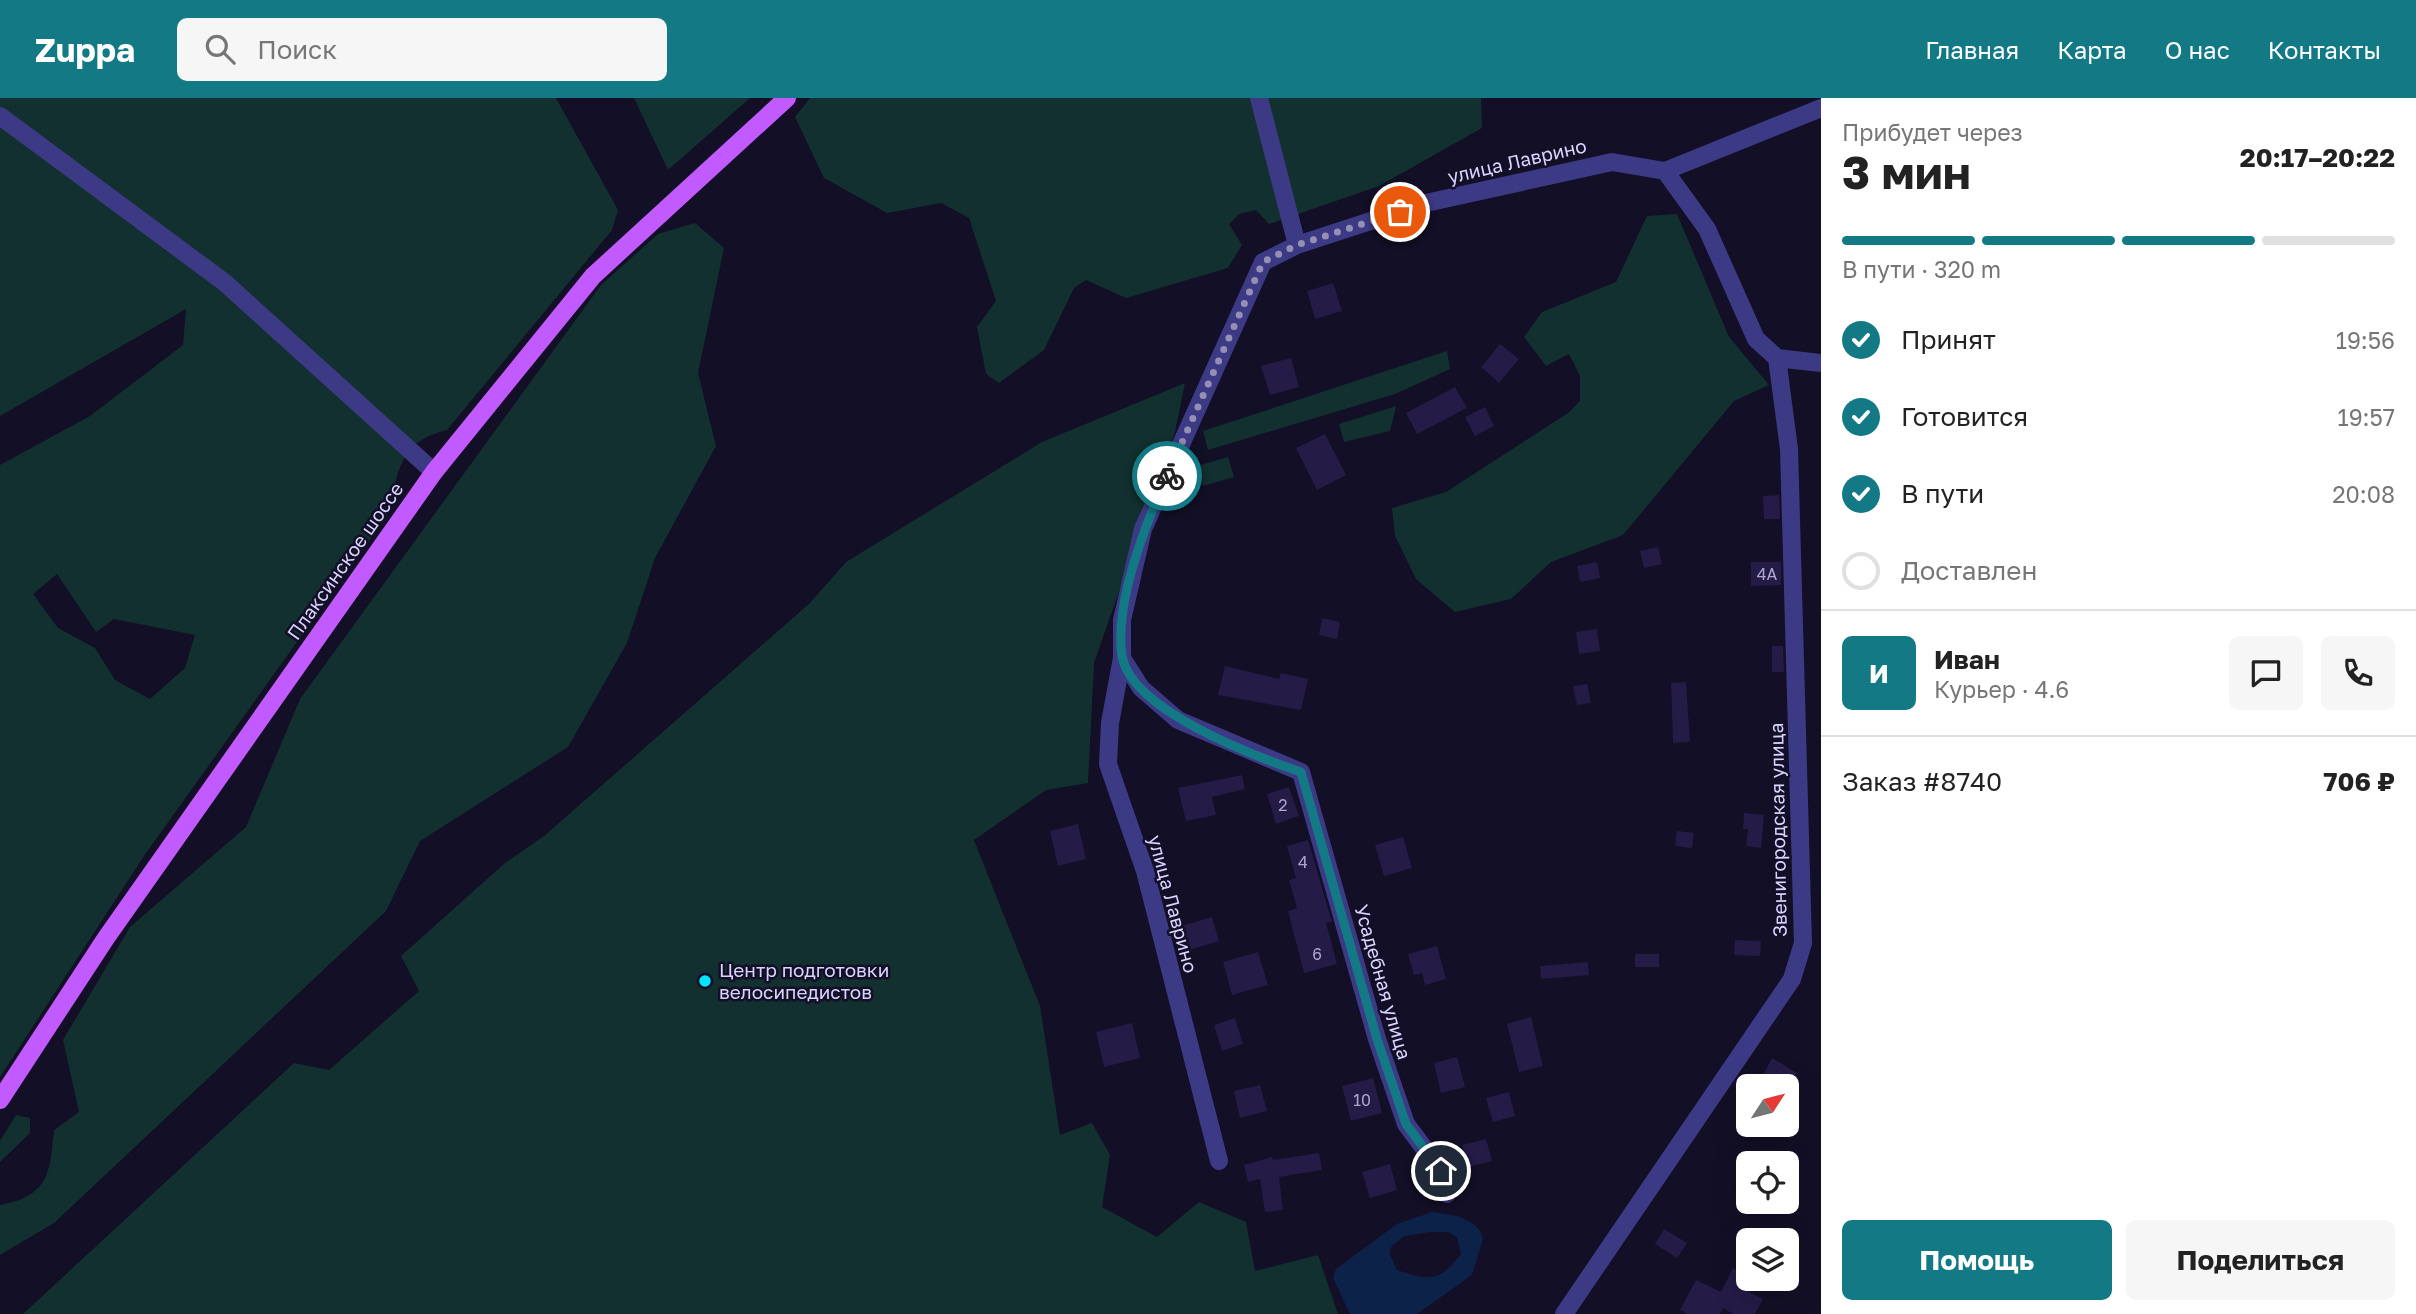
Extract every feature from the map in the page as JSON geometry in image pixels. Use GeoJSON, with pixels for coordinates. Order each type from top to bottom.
{"type":"FeatureCollection","features":[{"type":"Feature","properties":{"kind":"main road","name":"Плаксинское шоссе"},"geometry":{"type":"LineString","coordinates":[[0,1100],[106,938],[434,472],[593,276],[787,98]]}},
{"type":"Feature","properties":{"kind":"street"},"geometry":{"type":"LineString","coordinates":[[1259,98],[1297,245]]}},
{"type":"Feature","properties":{"kind":"street"},"geometry":{"type":"LineString","coordinates":[[1821,108],[1665,171],[1707,229],[1756,339],[1777,358],[1821,363]]}},
{"type":"Feature","properties":{"kind":"street"},"geometry":{"type":"LineString","coordinates":[[0,116],[224,282],[434,472]]}},
{"type":"Feature","properties":{"kind":"street","name":"улица Лаврино"},"geometry":{"type":"LineString","coordinates":[[1219,1161],[1145,871],[1108,764],[1110,723],[1122,658],[1122,620],[1143,529],[1263,262],[1297,245],[1426,203],[1612,162],[1665,171]]}},
{"type":"Feature","properties":{"kind":"street","name":"Звенигородская улица"},"geometry":{"type":"LineString","coordinates":[[1564,1314],[1792,979],[1803,943],[1789,449],[1777,358]]}},
{"type":"Feature","properties":{"kind":"street","name":"Усадебная улица"},"geometry":{"type":"LineString","coordinates":[[1122,658],[1141,688],[1178,720],[1301,772],[1377,1039],[1406,1124],[1441,1171],[1447,1194]]}},
{"type":"Feature","properties":{"kind":"green space"},"geometry":{"type":"Polygon","coordinates":[[[0,98],[556,98],[618,210],[612,230],[447,430],[418,442],[409,451],[398,473],[387,516],[144,856],[0,1077],[0,465],[90,416],[183,345],[186,309],[0,416],[0,98]],[[57,574],[33,594],[58,628],[95,648],[115,680],[150,699],[185,668],[195,635],[114,619],[96,632],[57,574]]]}},
{"type":"Feature","properties":{"kind":"green space"},"geometry":{"type":"Polygon","coordinates":[[[634,98],[750,98],[668,170],[634,98]]]}},
{"type":"Feature","properties":{"kind":"green space"},"geometry":{"type":"Polygon","coordinates":[[[810,98],[1481,98],[1482,128],[1379,186],[1269,224],[1256,210],[1239,214],[1229,224],[1242,245],[1228,268],[1126,298],[1086,280],[1074,288],[1044,350],[999,383],[986,374],[977,327],[996,301],[969,218],[941,203],[887,213],[824,178],[795,117],[810,98]]]}},
{"type":"Feature","properties":{"kind":"green space"},"geometry":{"type":"Polygon","coordinates":[[[1677,214],[1729,337],[1769,385],[1734,401],[1623,535],[1551,562],[1511,599],[1455,612],[1416,579],[1395,536],[1392,508],[1446,492],[1568,413],[1580,401],[1580,376],[1569,354],[1546,366],[1524,337],[1542,312],[1616,282],[1647,216],[1677,214]]]}},
{"type":"Feature","properties":{"kind":"green space"},"geometry":{"type":"Polygon","coordinates":[[[695,223],[724,248],[698,373],[716,446],[655,558],[627,643],[568,747],[420,841],[386,911],[54,1223],[0,1255],[0,1205],[29,1196],[38,1189],[51,1159],[54,1130],[79,1112],[63,1040],[130,927],[246,827],[300,699],[601,285],[658,234],[695,223]]]}},
{"type":"Feature","properties":{"kind":"green space"},"geometry":{"type":"Polygon","coordinates":[[[1447,351],[1450,369],[1395,394],[1208,450],[1203,431],[1447,351]]]}},
{"type":"Feature","properties":{"kind":"green space","name":"Центр подготовки велосипедистов"},"geometry":{"type":"Polygon","coordinates":[[[1185,383],[1175,432],[1094,663],[1088,783],[1046,790],[974,840],[1040,1006],[1060,1135],[1092,1123],[1110,1155],[1102,1207],[1157,1237],[1199,1202],[1246,1222],[1255,1271],[1318,1255],[1338,1314],[23,1314],[294,1063],[329,1070],[419,991],[401,956],[505,863],[544,836],[810,603],[846,562],[1042,442],[1185,383]]]}},
{"type":"Feature","properties":{"kind":"green space"},"geometry":{"type":"Polygon","coordinates":[[[1396,406],[1390,431],[1344,442],[1339,424],[1396,406]]]}},
{"type":"Feature","properties":{"kind":"green space"},"geometry":{"type":"Polygon","coordinates":[[[1228,457],[1234,477],[1203,486],[1197,466],[1228,457]]]}},
{"type":"Feature","properties":{"kind":"green space"},"geometry":{"type":"Polygon","coordinates":[[[16,1115],[30,1118],[30,1133],[0,1162],[0,1141],[16,1115]]]}},
{"type":"Feature","properties":{"kind":"water"},"geometry":{"type":"Polygon","coordinates":[[[1432,1212],[1458,1216],[1474,1224],[1483,1239],[1472,1275],[1417,1314],[1350,1314],[1333,1278],[1336,1269],[1397,1224],[1432,1212]],[[1448,1232],[1404,1236],[1391,1247],[1390,1255],[1397,1270],[1433,1277],[1447,1270],[1461,1254],[1457,1237],[1448,1232]]]}},
{"type":"Feature","properties":{"kind":"building"},"geometry":{"type":"Polygon","coordinates":[[[1333,283],[1342,311],[1315,319],[1307,291],[1333,283]]]}},
{"type":"Feature","properties":{"kind":"building"},"geometry":{"type":"Polygon","coordinates":[[[1500,344],[1519,359],[1499,383],[1481,367],[1500,344]]]}},
{"type":"Feature","properties":{"kind":"building"},"geometry":{"type":"Polygon","coordinates":[[[1291,358],[1299,387],[1270,395],[1261,366],[1291,358]]]}},
{"type":"Feature","properties":{"kind":"building"},"geometry":{"type":"Polygon","coordinates":[[[1455,387],[1467,408],[1417,434],[1406,413],[1455,387]]]}},
{"type":"Feature","properties":{"kind":"building"},"geometry":{"type":"Polygon","coordinates":[[[1485,407],[1494,426],[1475,436],[1465,417],[1485,407]]]}},
{"type":"Feature","properties":{"kind":"building"},"geometry":{"type":"Polygon","coordinates":[[[1325,434],[1346,475],[1317,490],[1296,448],[1325,434]]]}},
{"type":"Feature","properties":{"kind":"building"},"geometry":{"type":"Polygon","coordinates":[[[1779,495],[1780,519],[1764,519],[1763,496],[1779,495]]]}},
{"type":"Feature","properties":{"kind":"building"},"geometry":{"type":"Polygon","coordinates":[[[1658,547],[1662,564],[1644,568],[1640,551],[1658,547]]]}},
{"type":"Feature","properties":{"kind":"building"},"geometry":{"type":"Polygon","coordinates":[[[1597,562],[1600,578],[1580,582],[1577,566],[1597,562]]]}},
{"type":"Feature","properties":{"kind":"building"},"geometry":{"type":"Polygon","coordinates":[[[1751,562],[1781,562],[1781,585],[1751,586],[1751,562]]]}},
{"type":"Feature","properties":{"kind":"building"},"geometry":{"type":"Polygon","coordinates":[[[1322,618],[1340,622],[1337,639],[1319,635],[1322,618]]]}},
{"type":"Feature","properties":{"kind":"building"},"geometry":{"type":"Polygon","coordinates":[[[1597,629],[1600,651],[1579,654],[1576,632],[1597,629]]]}},
{"type":"Feature","properties":{"kind":"building"},"geometry":{"type":"Polygon","coordinates":[[[1772,646],[1783,646],[1784,672],[1772,672],[1772,646]]]}},
{"type":"Feature","properties":{"kind":"building"},"geometry":{"type":"Polygon","coordinates":[[[1225,666],[1279,679],[1281,673],[1308,679],[1301,710],[1218,695],[1225,666]]]}},
{"type":"Feature","properties":{"kind":"building"},"geometry":{"type":"Polygon","coordinates":[[[1686,682],[1690,742],[1673,743],[1671,683],[1686,682]]]}},
{"type":"Feature","properties":{"kind":"building"},"geometry":{"type":"Polygon","coordinates":[[[1587,684],[1591,703],[1577,705],[1573,686],[1587,684]]]}},
{"type":"Feature","properties":{"kind":"building"},"geometry":{"type":"Polygon","coordinates":[[[1242,775],[1245,789],[1212,797],[1216,815],[1186,821],[1178,788],[1242,775]]]}},
{"type":"Feature","properties":{"kind":"building"},"geometry":{"type":"Polygon","coordinates":[[[1289,787],[1299,816],[1276,824],[1267,794],[1289,787]]]}},
{"type":"Feature","properties":{"kind":"building"},"geometry":{"type":"Polygon","coordinates":[[[1744,813],[1764,815],[1761,848],[1746,846],[1748,829],[1743,829],[1744,813]]]}},
{"type":"Feature","properties":{"kind":"building"},"geometry":{"type":"Polygon","coordinates":[[[1078,824],[1086,859],[1058,866],[1050,831],[1078,824]]]}},
{"type":"Feature","properties":{"kind":"building"},"geometry":{"type":"Polygon","coordinates":[[[1677,831],[1694,833],[1692,848],[1675,846],[1677,831]]]}},
{"type":"Feature","properties":{"kind":"building"},"geometry":{"type":"Polygon","coordinates":[[[1403,837],[1412,868],[1384,876],[1375,845],[1403,837]]]}},
{"type":"Feature","properties":{"kind":"building"},"geometry":{"type":"Polygon","coordinates":[[[1308,840],[1332,922],[1326,923],[1337,964],[1304,973],[1288,911],[1297,908],[1289,880],[1296,878],[1287,846],[1308,840]]]}},
{"type":"Feature","properties":{"kind":"building"},"geometry":{"type":"Polygon","coordinates":[[[1212,917],[1219,941],[1182,952],[1175,928],[1212,917]]]}},
{"type":"Feature","properties":{"kind":"building"},"geometry":{"type":"Polygon","coordinates":[[[1735,940],[1761,941],[1760,956],[1734,955],[1735,940]]]}},
{"type":"Feature","properties":{"kind":"building"},"geometry":{"type":"Polygon","coordinates":[[[1437,946],[1446,979],[1425,985],[1422,973],[1414,975],[1408,954],[1437,946]]]}},
{"type":"Feature","properties":{"kind":"building"},"geometry":{"type":"Polygon","coordinates":[[[1258,952],[1268,985],[1232,995],[1223,962],[1258,952]]]}},
{"type":"Feature","properties":{"kind":"building"},"geometry":{"type":"Polygon","coordinates":[[[1635,954],[1659,954],[1659,967],[1635,967],[1635,954]]]}},
{"type":"Feature","properties":{"kind":"building"},"geometry":{"type":"Polygon","coordinates":[[[1588,962],[1589,975],[1541,979],[1540,966],[1588,962]]]}},
{"type":"Feature","properties":{"kind":"building"},"geometry":{"type":"Polygon","coordinates":[[[1531,1017],[1543,1066],[1519,1072],[1507,1024],[1531,1017]]]}},
{"type":"Feature","properties":{"kind":"building"},"geometry":{"type":"Polygon","coordinates":[[[1235,1018],[1243,1044],[1222,1051],[1214,1025],[1235,1018]]]}},
{"type":"Feature","properties":{"kind":"building"},"geometry":{"type":"Polygon","coordinates":[[[1132,1023],[1140,1058],[1104,1067],[1096,1032],[1132,1023]]]}},
{"type":"Feature","properties":{"kind":"building"},"geometry":{"type":"Polygon","coordinates":[[[1457,1057],[1465,1087],[1441,1093],[1434,1063],[1457,1057]]]}},
{"type":"Feature","properties":{"kind":"building"},"geometry":{"type":"Polygon","coordinates":[[[1772,1058],[1797,1073],[1796,1074],[1764,1074],[1772,1058]]]}},
{"type":"Feature","properties":{"kind":"building"},"geometry":{"type":"Polygon","coordinates":[[[1373,1078],[1382,1113],[1351,1121],[1342,1086],[1373,1078]]]}},
{"type":"Feature","properties":{"kind":"building"},"geometry":{"type":"Polygon","coordinates":[[[1260,1085],[1267,1111],[1240,1118],[1234,1091],[1260,1085]]]}},
{"type":"Feature","properties":{"kind":"building"},"geometry":{"type":"Polygon","coordinates":[[[1509,1092],[1515,1116],[1493,1122],[1486,1098],[1509,1092]]]}},
{"type":"Feature","properties":{"kind":"building"},"geometry":{"type":"Polygon","coordinates":[[[1486,1139],[1492,1161],[1468,1167],[1462,1145],[1486,1139]]]}},
{"type":"Feature","properties":{"kind":"building"},"geometry":{"type":"Polygon","coordinates":[[[1319,1153],[1322,1170],[1279,1177],[1283,1210],[1265,1212],[1260,1179],[1248,1182],[1244,1165],[1272,1157],[1273,1160],[1319,1153]]]}},
{"type":"Feature","properties":{"kind":"building"},"geometry":{"type":"Polygon","coordinates":[[[1390,1164],[1397,1190],[1370,1198],[1362,1172],[1390,1164]]]}},
{"type":"Feature","properties":{"kind":"building"},"geometry":{"type":"Polygon","coordinates":[[[1664,1229],[1687,1243],[1677,1258],[1655,1244],[1664,1229]]]}},
{"type":"Feature","properties":{"kind":"building"},"geometry":{"type":"Polygon","coordinates":[[[1733,1268],[1736,1270],[1736,1291],[1747,1291],[1763,1299],[1755,1314],[1733,1314],[1723,1308],[1720,1314],[1688,1314],[1680,1310],[1696,1280],[1721,1292],[1733,1268]]]}},
{"type":"Feature","properties":{"kind":"way so far"},"geometry":{"type":"LineString","coordinates":[[1167,476],[1263,262],[1297,245],[1400,212]]}},
{"type":"Feature","properties":{"kind":"place","name":"Центр подготовки велосипедистов"},"geometry":{"type":"Point","coordinates":[705,981]}},
{"type":"Feature","properties":{"kind":"route"},"geometry":{"type":"LineString","coordinates":[[1167,476],[1143,529],[1122,620],[1122,658],[1141,688],[1178,720],[1301,772],[1377,1039],[1406,1124],[1441,1171]]}}]}
